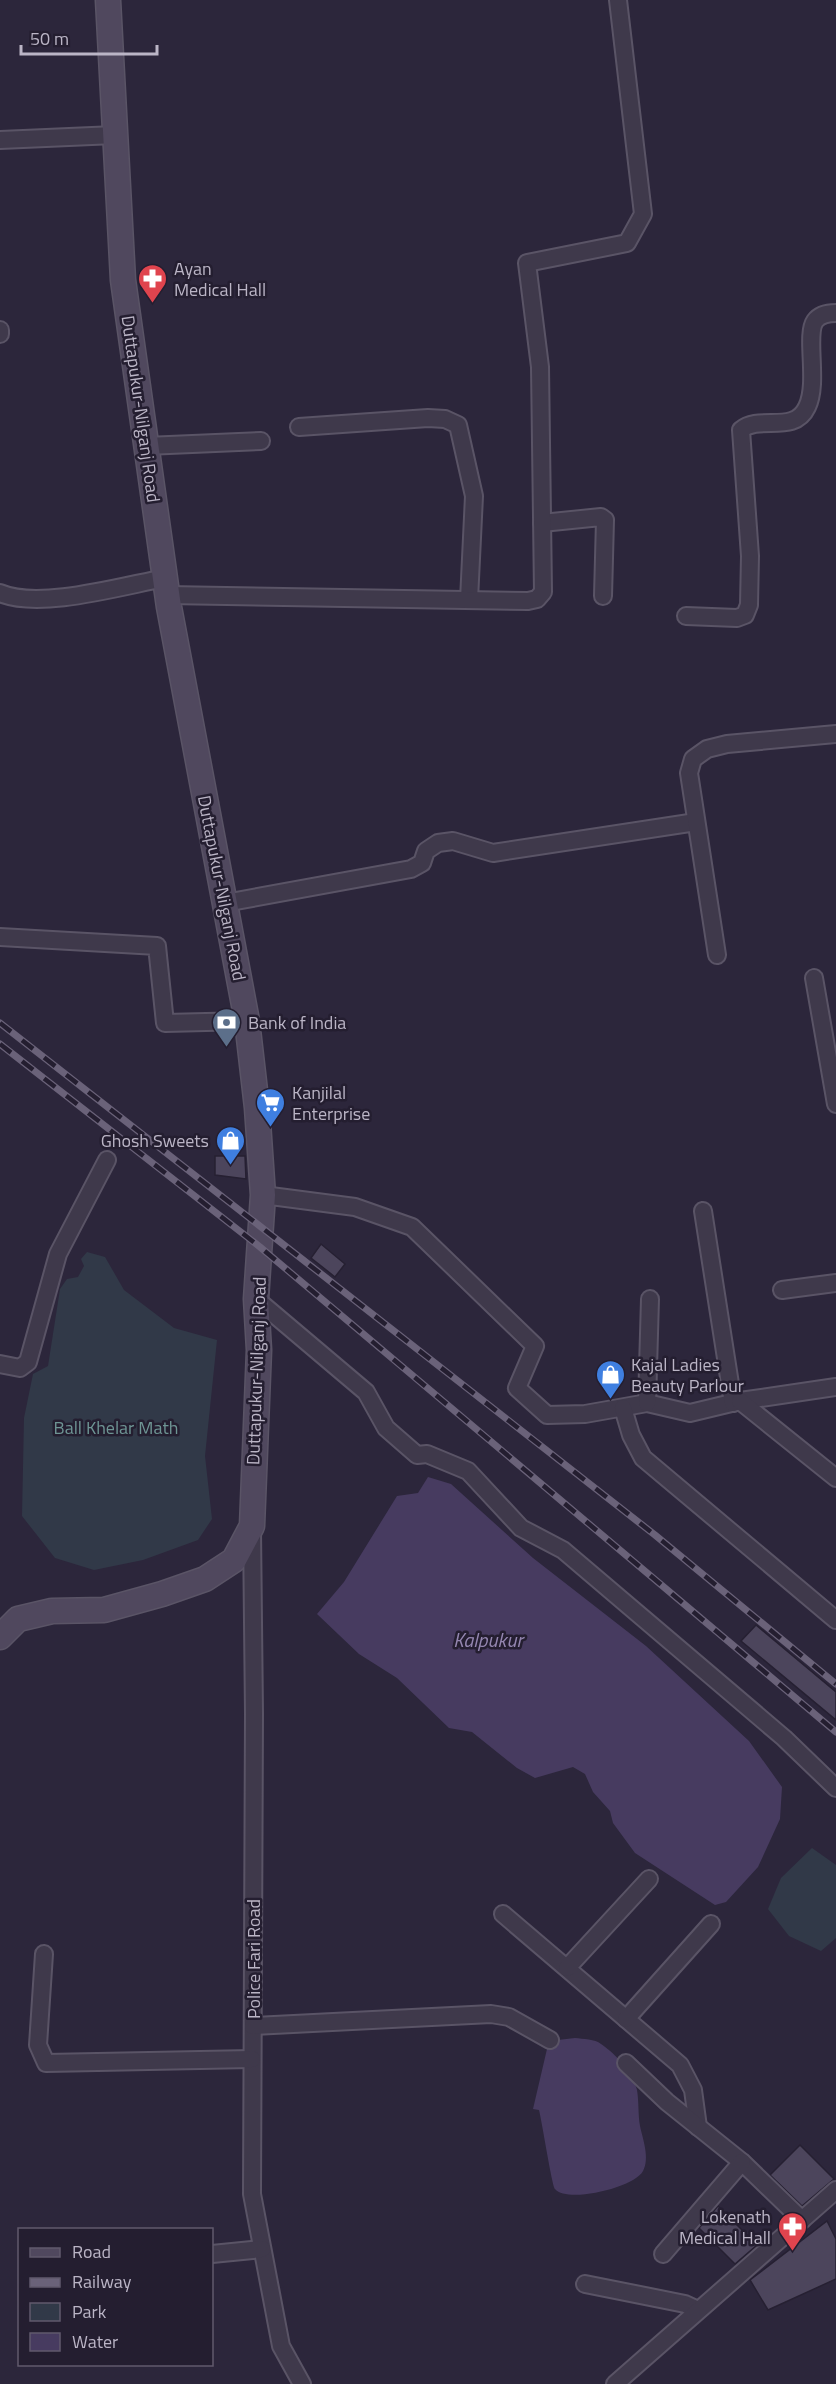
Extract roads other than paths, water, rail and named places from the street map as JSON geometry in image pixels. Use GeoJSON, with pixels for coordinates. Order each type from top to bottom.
{"type":"FeatureCollection","features":[{"type":"Feature","properties":{"kind":"main road","name":"Duttapukur-Nilganj Road"},"geometry":{"type":"LineString","coordinates":[[0,1637],[18,1619],[52,1611],[104,1610],[205,1579],[234,1560],[252,1526],[259,1350],[256,1299],[263,1195],[247,1021],[166,587],[123,280],[108,0]]}},
{"type":"Feature","properties":{"kind":"street"},"geometry":{"type":"LineString","coordinates":[[0,593],[12,598],[44,599],[166,587],[469,600],[537,599],[543,592],[540,367],[527,262],[627,243],[643,214],[618,0]]}},
{"type":"Feature","properties":{"kind":"street"},"geometry":{"type":"LineString","coordinates":[[0,140],[115,135]]}},
{"type":"Feature","properties":{"kind":"street"},"geometry":{"type":"LineString","coordinates":[[686,616],[737,618],[745,615],[749,605],[750,556],[741,430],[751,425],[789,423],[807,409],[814,384],[812,328],[816,319],[826,314],[836,313]]}},
{"type":"Feature","properties":{"kind":"street"},"geometry":{"type":"LineString","coordinates":[[299,427],[428,418],[445,419],[458,425],[474,496],[469,600]]}},
{"type":"Feature","properties":{"kind":"street"},"geometry":{"type":"LineString","coordinates":[[146,446],[261,441]]}},
{"type":"Feature","properties":{"kind":"street"},"geometry":{"type":"LineString","coordinates":[[542,523],[601,517],[605,520],[603,596]]}},
{"type":"Feature","properties":{"kind":"street"},"geometry":{"type":"LineString","coordinates":[[717,955],[689,774],[693,759],[707,749],[728,744],[836,734]]}},
{"type":"Feature","properties":{"kind":"street"},"geometry":{"type":"LineString","coordinates":[[225,903],[411,869],[422,863],[426,851],[438,843],[453,841],[493,854],[696,822]]}},
{"type":"Feature","properties":{"kind":"street"},"geometry":{"type":"LineString","coordinates":[[0,937],[158,946],[165,1023],[247,1021]]}},
{"type":"Feature","properties":{"kind":"street"},"geometry":{"type":"LineString","coordinates":[[814,978],[836,1104]]}},
{"type":"Feature","properties":{"kind":"street"},"geometry":{"type":"LineString","coordinates":[[0,1364],[20,1368],[28,1362],[58,1254],[107,1160]]}},
{"type":"Feature","properties":{"kind":"street"},"geometry":{"type":"LineString","coordinates":[[263,1195],[355,1207],[412,1227],[535,1346],[517,1388],[547,1415],[585,1414],[647,1403],[690,1413],[736,1402],[836,1387]]}},
{"type":"Feature","properties":{"kind":"street"},"geometry":{"type":"LineString","coordinates":[[703,1211],[736,1402],[836,1478]]}},
{"type":"Feature","properties":{"kind":"street"},"geometry":{"type":"LineString","coordinates":[[782,1290],[836,1283]]}},
{"type":"Feature","properties":{"kind":"street"},"geometry":{"type":"LineString","coordinates":[[256,1299],[366,1392],[386,1428],[417,1455],[427,1454],[468,1471],[521,1528],[563,1550],[784,1738],[836,1788]]}},
{"type":"Feature","properties":{"kind":"street"},"geometry":{"type":"LineString","coordinates":[[647,1403],[650,1299]]}},
{"type":"Feature","properties":{"kind":"street"},"geometry":{"type":"LineString","coordinates":[[623,1408],[631,1435],[643,1458],[836,1620]]}},
{"type":"Feature","properties":{"kind":"street","name":"Police Fari Road"},"geometry":{"type":"LineString","coordinates":[[252,1526],[254,1714],[252,2194],[282,2346],[302,2384]]}},
{"type":"Feature","properties":{"kind":"street"},"geometry":{"type":"LineString","coordinates":[[567,1968],[650,1879]]}},
{"type":"Feature","properties":{"kind":"street"},"geometry":{"type":"LineString","coordinates":[[503,1914],[680,2065],[688,2076],[693,2090],[698,2127]]}},
{"type":"Feature","properties":{"kind":"street"},"geometry":{"type":"LineString","coordinates":[[626,2019],[711,1924]]}},
{"type":"Feature","properties":{"kind":"street"},"geometry":{"type":"LineString","coordinates":[[44,1954],[38,2045],[46,2063],[252,2059]]}},
{"type":"Feature","properties":{"kind":"street"},"geometry":{"type":"LineString","coordinates":[[253,2026],[491,2014],[510,2017],[550,2040]]}},
{"type":"Feature","properties":{"kind":"street"},"geometry":{"type":"LineString","coordinates":[[626,2063],[698,2127],[742,2162],[802,2220]]}},
{"type":"Feature","properties":{"kind":"street"},"geometry":{"type":"LineString","coordinates":[[663,2254],[742,2162]]}},
{"type":"Feature","properties":{"kind":"street"},"geometry":{"type":"LineString","coordinates":[[615,2384],[836,2190]]}},
{"type":"Feature","properties":{"kind":"street"},"geometry":{"type":"LineString","coordinates":[[213,2254],[262,2249]]}},
{"type":"Feature","properties":{"kind":"street"},"geometry":{"type":"LineString","coordinates":[[585,2284],[685,2304],[698,2310]]}},
{"type":"Feature","properties":{"kind":"water","name":"Kalpukur"},"geometry":{"type":"Polygon","coordinates":[[[428,1477],[451,1484],[533,1558],[646,1646],[749,1741],[782,1787],[780,1819],[758,1867],[726,1902],[715,1905],[635,1853],[613,1823],[610,1811],[593,1792],[585,1774],[573,1767],[535,1778],[517,1768],[472,1732],[449,1728],[397,1678],[359,1654],[317,1614],[344,1582],[397,1496],[418,1493],[428,1477]]]}},
{"type":"Feature","properties":{"kind":"water"},"geometry":{"type":"Polygon","coordinates":[[[575,2038],[592,2040],[601,2044],[618,2058],[632,2077],[637,2090],[639,2122],[646,2160],[643,2171],[628,2183],[601,2192],[573,2195],[555,2189],[539,2110],[533,2109],[547,2049],[558,2040],[575,2038]]]}},
{"type":"Feature","properties":{"kind":"railway"},"geometry":{"type":"LineString","coordinates":[[0,1023],[655,1535],[836,1684]]}},
{"type":"Feature","properties":{"kind":"railway"},"geometry":{"type":"LineString","coordinates":[[0,1044],[260,1247],[836,1732]]}},
{"type":"Feature","properties":{"kind":"place","name":"Ayan Medical Hall"},"geometry":{"type":"Point","coordinates":[153,304]}},
{"type":"Feature","properties":{"kind":"place","name":"Bank of India"},"geometry":{"type":"Point","coordinates":[227,1048]}},
{"type":"Feature","properties":{"kind":"place","name":"Kanjilal Enterprise"},"geometry":{"type":"Point","coordinates":[271,1128]}},
{"type":"Feature","properties":{"kind":"place","name":"Ghosh Sweets"},"geometry":{"type":"Point","coordinates":[230,1166]}},
{"type":"Feature","properties":{"kind":"place","name":"Kajal Ladies Beauty Parlour"},"geometry":{"type":"Point","coordinates":[610,1400]}},
{"type":"Feature","properties":{"kind":"place","name":"Lokenath Medical Hall"},"geometry":{"type":"Point","coordinates":[792,2252]}},
{"type":"Feature","properties":{"kind":"park label","name":"Ball Khelar Math"},"geometry":{"type":"Point","coordinates":[116,1427]}}]}
